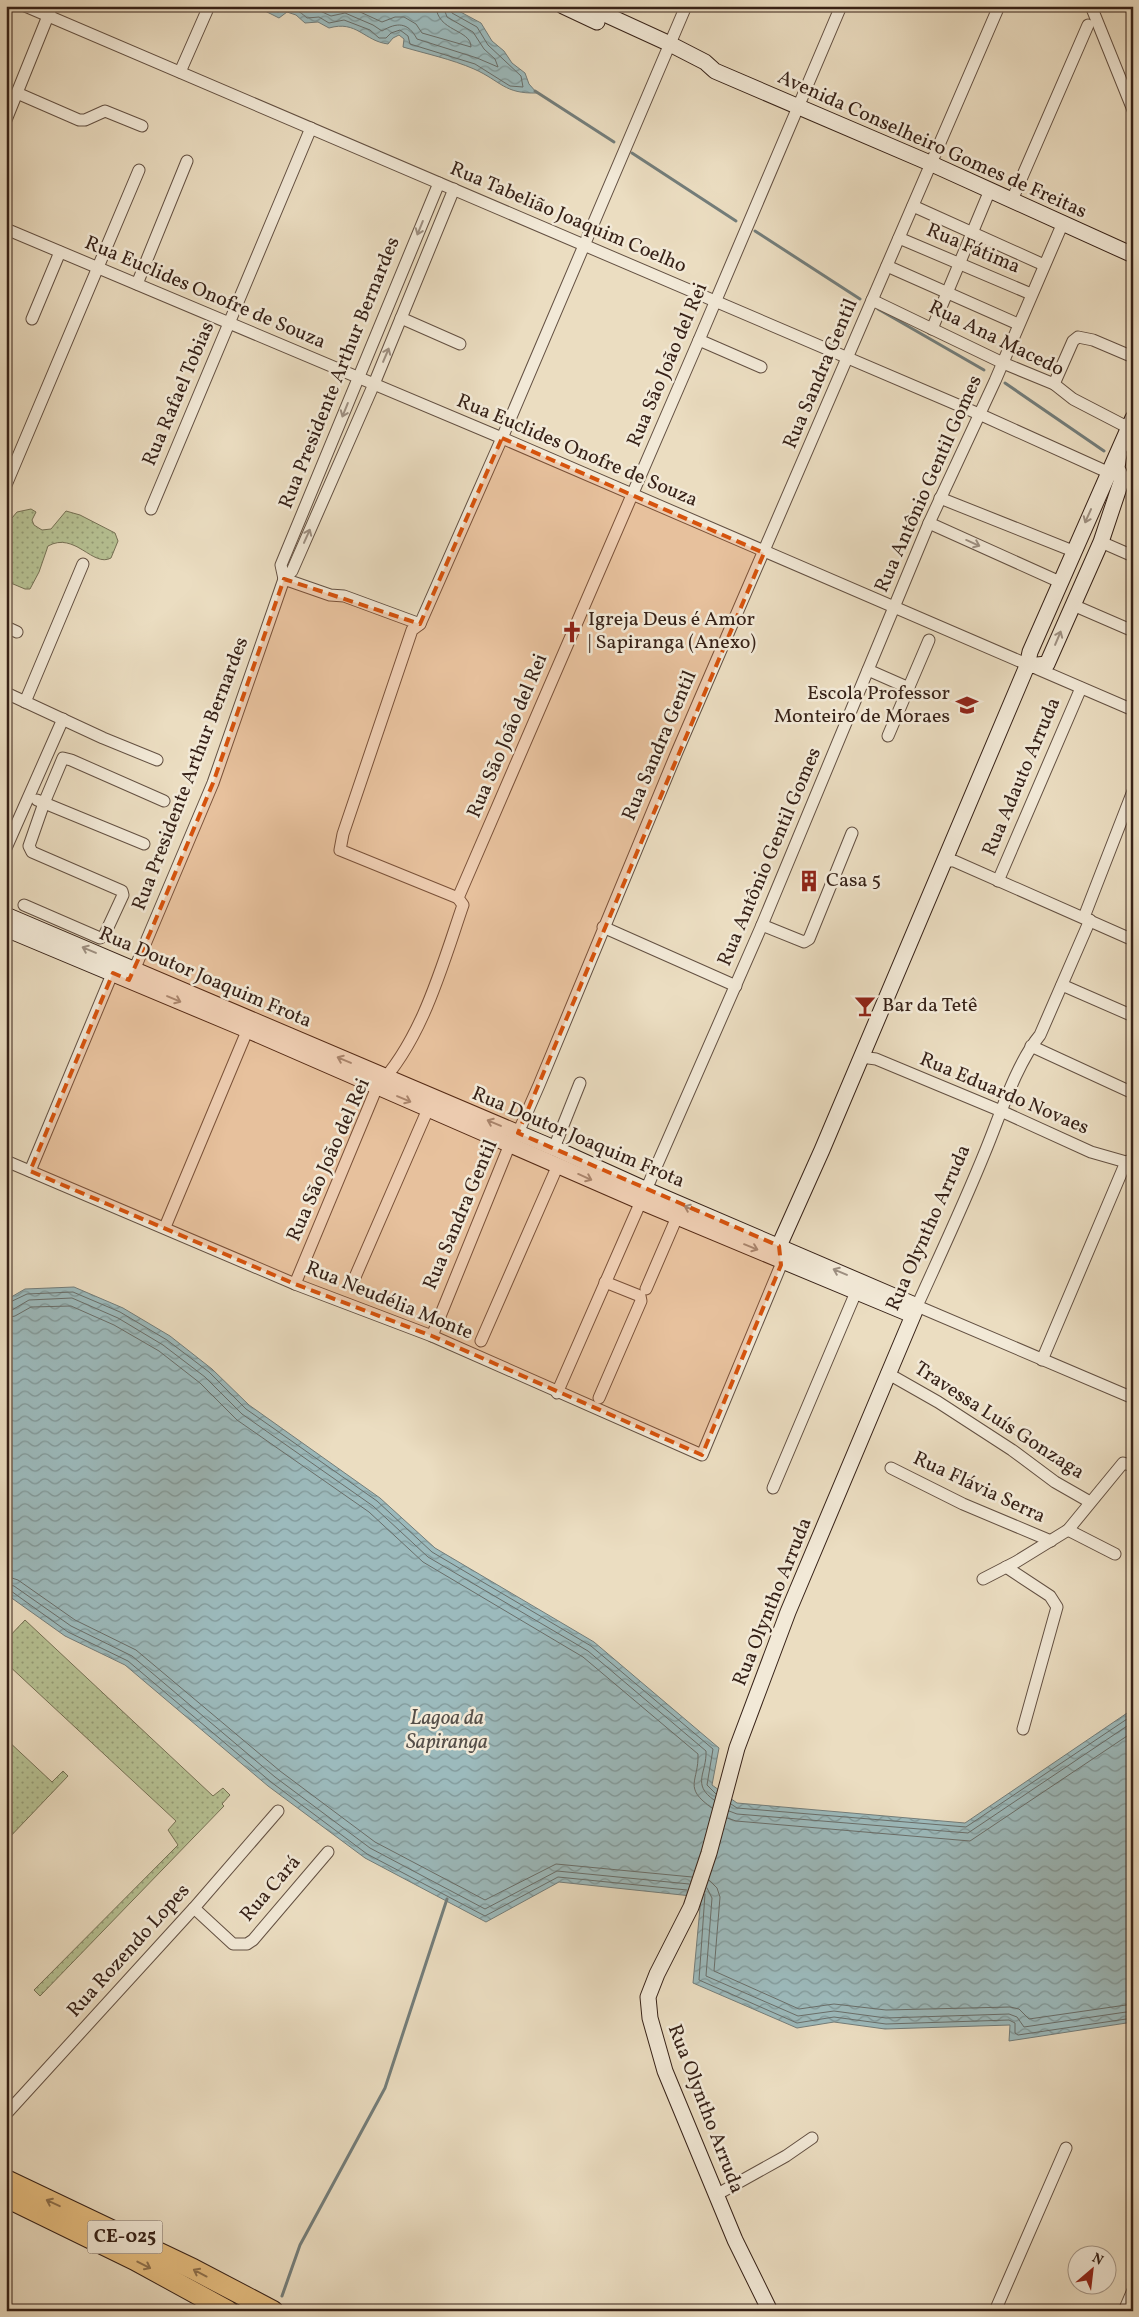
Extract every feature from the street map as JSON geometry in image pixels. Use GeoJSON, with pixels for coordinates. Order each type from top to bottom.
{"type":"FeatureCollection","features":[{"type":"Feature","properties":{"kind":"highway","name":"CE-025"},"geometry":{"type":"LineString","coordinates":[[6,2180],[193,2269],[273,2311]]}},
{"type":"Feature","properties":{"kind":"highway","name":"CE-025"},"geometry":{"type":"LineString","coordinates":[[6,2197],[135,2260],[228,2311]]}},
{"type":"Feature","properties":{"kind":"street","name":"Rua Tabelião Joaquim Coelho"},"geometry":{"type":"LineString","coordinates":[[25,6],[50,11],[180,72],[979,414],[1122,479]]}},
{"type":"Feature","properties":{"kind":"street"},"geometry":{"type":"LineString","coordinates":[[180,72],[208,6]]}},
{"type":"Feature","properties":{"kind":"street","name":"Avenida Conselheiro Gomes de Freitas"},"geometry":{"type":"LineString","coordinates":[[563,6],[705,62],[716,71],[932,164],[1133,255]]}},
{"type":"Feature","properties":{"kind":"street","name":"Avenida Conselheiro Gomes de Freitas"},"geometry":{"type":"LineString","coordinates":[[587,6],[668,48]]}},
{"type":"Feature","properties":{"kind":"street"},"geometry":{"type":"LineString","coordinates":[[458,898],[340,850],[358,790],[412,630],[420,624],[502,438],[686,6]]}},
{"type":"Feature","properties":{"kind":"street","name":"Rua São João del Rei"},"geometry":{"type":"LineString","coordinates":[[295,1284],[381,1082],[414,1034],[436,986],[463,905],[458,898],[700,340],[841,6]]}},
{"type":"Feature","properties":{"kind":"street","name":"Rua Sandra Gentil"},"geometry":{"type":"LineString","coordinates":[[432,1336],[603,927],[999,6]]}},
{"type":"Feature","properties":{"kind":"street"},"geometry":{"type":"LineString","coordinates":[[1091,6],[1133,110]]}},
{"type":"Feature","properties":{"kind":"street"},"geometry":{"type":"LineString","coordinates":[[6,120],[50,11]]}},
{"type":"Feature","properties":{"kind":"street"},"geometry":{"type":"LineString","coordinates":[[1012,200],[1088,25]]}},
{"type":"Feature","properties":{"kind":"street"},"geometry":{"type":"LineString","coordinates":[[18,93],[79,120],[85,120],[105,111],[142,126]]}},
{"type":"Feature","properties":{"kind":"street","name":"Rua Rafael Tobias"},"geometry":{"type":"LineString","coordinates":[[151,509],[311,128]]}},
{"type":"Feature","properties":{"kind":"street"},"geometry":{"type":"LineString","coordinates":[[137,284],[187,161]]}},
{"type":"Feature","properties":{"kind":"street"},"geometry":{"type":"LineString","coordinates":[[6,485],[139,170]]}},
{"type":"Feature","properties":{"kind":"street","name":"Rua Presidente Arthur Bernardes"},"geometry":{"type":"LineString","coordinates":[[284,579],[281,565],[439,183]]}},
{"type":"Feature","properties":{"kind":"street","name":"Rua Presidente Arthur Bernardes"},"geometry":{"type":"LineString","coordinates":[[132,975],[213,782],[284,579],[292,571],[374,384],[454,189]]}},
{"type":"Feature","properties":{"kind":"street"},"geometry":{"type":"LineString","coordinates":[[932,329],[990,190]]}},
{"type":"Feature","properties":{"kind":"street"},"geometry":{"type":"LineString","coordinates":[[913,206],[1044,265]]}},
{"type":"Feature","properties":{"kind":"street","name":"Rua Antônio Gentil Gomes"},"geometry":{"type":"LineString","coordinates":[[557,1393],[736,986],[929,523],[1003,363],[1062,224]]}},
{"type":"Feature","properties":{"kind":"street","name":"Rua Euclides Onofre de Souza"},"geometry":{"type":"LineString","coordinates":[[6,229],[502,438],[764,553],[1133,710]]}},
{"type":"Feature","properties":{"kind":"street","name":"Rua Fátima"},"geometry":{"type":"LineString","coordinates":[[899,238],[1031,294]]}},
{"type":"Feature","properties":{"kind":"street"},"geometry":{"type":"LineString","coordinates":[[32,319],[60,252]]}},
{"type":"Feature","properties":{"kind":"street"},"geometry":{"type":"LineString","coordinates":[[887,266],[1018,324]]}},
{"type":"Feature","properties":{"kind":"street","name":"Rua Ana Macedo"},"geometry":{"type":"LineString","coordinates":[[872,300],[1003,363],[1054,384],[1073,399],[1131,423]]}},
{"type":"Feature","properties":{"kind":"street"},"geometry":{"type":"LineString","coordinates":[[401,318],[460,344]]}},
{"type":"Feature","properties":{"kind":"street"},"geometry":{"type":"LineString","coordinates":[[1054,384],[1073,341],[1078,337],[1093,340],[1133,357]]}},
{"type":"Feature","properties":{"kind":"street"},"geometry":{"type":"LineString","coordinates":[[700,340],[761,367]]}},
{"type":"Feature","properties":{"kind":"street"},"geometry":{"type":"LineString","coordinates":[[778,1252],[945,861],[1073,551],[1131,423]]}},
{"type":"Feature","properties":{"kind":"street"},"geometry":{"type":"LineString","coordinates":[[1027,666],[1047,664],[1101,542],[1122,479],[1117,468],[1120,450]]}},
{"type":"Feature","properties":{"kind":"street"},"geometry":{"type":"LineString","coordinates":[[940,498],[1073,551]]}},
{"type":"Feature","properties":{"kind":"street"},"geometry":{"type":"LineString","coordinates":[[929,523],[1060,582]]}},
{"type":"Feature","properties":{"kind":"street"},"geometry":{"type":"LineString","coordinates":[[1101,542],[1133,556]]}},
{"type":"Feature","properties":{"kind":"street"},"geometry":{"type":"LineString","coordinates":[[25,702],[83,564]]}},
{"type":"Feature","properties":{"kind":"street"},"geometry":{"type":"LineString","coordinates":[[284,579],[330,595],[344,596],[420,624]]}},
{"type":"Feature","properties":{"kind":"street"},"geometry":{"type":"LineString","coordinates":[[1073,605],[1133,631]]}},
{"type":"Feature","properties":{"kind":"street"},"geometry":{"type":"LineString","coordinates":[[888,736],[929,640]]}},
{"type":"Feature","properties":{"kind":"street"},"geometry":{"type":"LineString","coordinates":[[868,670],[909,688]]}},
{"type":"Feature","properties":{"kind":"street","name":"Rua Adauto Arruda"},"geometry":{"type":"LineString","coordinates":[[998,881],[1081,688]]}},
{"type":"Feature","properties":{"kind":"street"},"geometry":{"type":"LineString","coordinates":[[6,693],[103,738],[157,760]]}},
{"type":"Feature","properties":{"kind":"street"},"geometry":{"type":"LineString","coordinates":[[6,848],[63,719]]}},
{"type":"Feature","properties":{"kind":"street"},"geometry":{"type":"LineString","coordinates":[[24,905],[100,938],[104,936],[123,895],[122,891],[32,852],[29,843],[61,760],[64,758],[164,801]]}},
{"type":"Feature","properties":{"kind":"street","name":"Rua Olyntho Arruda"},"geometry":{"type":"LineString","coordinates":[[770,2311],[735,2240],[665,2071],[648,2009],[648,1997],[653,1983],[691,1907],[709,1853],[737,1748],[785,1621],[914,1310],[961,1209],[1001,1111],[1031,1046],[1040,1035],[1062,984],[1133,791]]}},
{"type":"Feature","properties":{"kind":"street"},"geometry":{"type":"LineString","coordinates":[[29,796],[144,844]]}},
{"type":"Feature","properties":{"kind":"street"},"geometry":{"type":"LineString","coordinates":[[762,924],[804,942],[809,939],[852,833]]}},
{"type":"Feature","properties":{"kind":"street"},"geometry":{"type":"LineString","coordinates":[[945,861],[954,861],[1133,940]]}},
{"type":"Feature","properties":{"kind":"street","name":"Rua Doutor Joaquim Frota"},"geometry":{"type":"LineString","coordinates":[[6,915],[132,975],[514,1138],[558,1165],[644,1196],[914,1310],[1133,1398]]}},
{"type":"Feature","properties":{"kind":"street"},"geometry":{"type":"LineString","coordinates":[[603,927],[736,986]]}},
{"type":"Feature","properties":{"kind":"street","name":"Rua Doutor Joaquim Frota"},"geometry":{"type":"LineString","coordinates":[[6,929],[115,967]]}},
{"type":"Feature","properties":{"kind":"street"},"geometry":{"type":"LineString","coordinates":[[30,1171],[115,967]]}},
{"type":"Feature","properties":{"kind":"street"},"geometry":{"type":"LineString","coordinates":[[1062,984],[1133,1016]]}},
{"type":"Feature","properties":{"kind":"street"},"geometry":{"type":"LineString","coordinates":[[165,1227],[249,1025]]}},
{"type":"Feature","properties":{"kind":"street"},"geometry":{"type":"LineString","coordinates":[[1031,1046],[1133,1092]]}},
{"type":"Feature","properties":{"kind":"street","name":"Rua Eduardo Novaes"},"geometry":{"type":"LineString","coordinates":[[861,1057],[876,1059],[1001,1111],[1091,1152],[1129,1160]]}},
{"type":"Feature","properties":{"kind":"street","name":"Rua Doutor Joaquim Frota"},"geometry":{"type":"LineString","coordinates":[[381,1082],[428,1109],[514,1138],[554,1148],[644,1196],[677,1217],[778,1252]]}},
{"type":"Feature","properties":{"kind":"street"},"geometry":{"type":"LineString","coordinates":[[554,1148],[580,1083]]}},
{"type":"Feature","properties":{"kind":"street"},"geometry":{"type":"LineString","coordinates":[[352,1284],[428,1109]]}},
{"type":"Feature","properties":{"kind":"street"},"geometry":{"type":"LineString","coordinates":[[1042,1360],[1129,1160]]}},
{"type":"Feature","properties":{"kind":"street","name":"Rua Neudélia Monte"},"geometry":{"type":"LineString","coordinates":[[6,1161],[165,1227],[295,1284],[432,1336],[702,1456],[780,1265],[778,1252]]}},
{"type":"Feature","properties":{"kind":"street"},"geometry":{"type":"LineString","coordinates":[[481,1340],[558,1165]]}},
{"type":"Feature","properties":{"kind":"street"},"geometry":{"type":"LineString","coordinates":[[646,1289],[677,1217]]}},
{"type":"Feature","properties":{"kind":"street"},"geometry":{"type":"LineString","coordinates":[[599,1398],[641,1301],[640,1296],[605,1282]]}},
{"type":"Feature","properties":{"kind":"street"},"geometry":{"type":"LineString","coordinates":[[773,1488],[858,1286]]}},
{"type":"Feature","properties":{"kind":"street","name":"Travessa Luís Gonzaga"},"geometry":{"type":"LineString","coordinates":[[887,1373],[938,1402],[1004,1444],[1055,1482],[1090,1502]]}},
{"type":"Feature","properties":{"kind":"street"},"geometry":{"type":"LineString","coordinates":[[983,1579],[1068,1530],[1090,1502],[1128,1464]]}},
{"type":"Feature","properties":{"kind":"street","name":"Rua Flávia Serra"},"geometry":{"type":"LineString","coordinates":[[891,1468],[963,1504],[1051,1541]]}},
{"type":"Feature","properties":{"kind":"street"},"geometry":{"type":"LineString","coordinates":[[1068,1530],[1115,1554]]}},
{"type":"Feature","properties":{"kind":"street"},"geometry":{"type":"LineString","coordinates":[[1006,1567],[1050,1596],[1057,1607],[1023,1728]]}},
{"type":"Feature","properties":{"kind":"street","name":"Rua Rozendo Lopes"},"geometry":{"type":"LineString","coordinates":[[6,2114],[194,1908],[278,1811]]}},
{"type":"Feature","properties":{"kind":"street","name":"Rua Cará"},"geometry":{"type":"LineString","coordinates":[[194,1908],[233,1944],[247,1944],[253,1940],[328,1852]]}},
{"type":"Feature","properties":{"kind":"street"},"geometry":{"type":"LineString","coordinates":[[716,2195],[786,2156],[812,2138]]}},
{"type":"Feature","properties":{"kind":"street"},"geometry":{"type":"LineString","coordinates":[[995,2311],[1066,2148]]}},
{"type":"Feature","properties":{"kind":"street"},"geometry":{"type":"LineString","coordinates":[[1124,2311],[1133,2290]]}},
{"type":"Feature","properties":{"kind":"highlighted area"},"geometry":{"type":"Polygon","coordinates":[[[502,438],[764,553],[518,1133],[779,1246],[781,1265],[702,1455],[432,1336],[295,1284],[30,1171],[113,973],[129,980],[150,933],[213,783],[284,579],[420,624],[502,438]]]}},
{"type":"Feature","properties":{"kind":"green space"},"geometry":{"type":"Polygon","coordinates":[[[31,509],[36,512],[32,520],[34,525],[42,530],[51,529],[66,511],[80,515],[115,533],[118,541],[111,558],[104,560],[67,543],[58,543],[48,546],[39,572],[30,589],[25,589],[6,581],[6,525],[17,512],[31,509]]]}},
{"type":"Feature","properties":{"kind":"green space"},"geometry":{"type":"Polygon","coordinates":[[[25,1620],[213,1796],[223,1788],[230,1795],[222,1804],[224,1806],[40,1996],[34,1990],[178,1845],[168,1830],[176,1821],[6,1663],[6,1640],[25,1620]]]}},
{"type":"Feature","properties":{"kind":"green space"},"geometry":{"type":"Polygon","coordinates":[[[6,1739],[52,1782],[63,1771],[68,1776],[6,1841],[6,1739]]]}},
{"type":"Feature","properties":{"kind":"water"},"geometry":{"type":"Polygon","coordinates":[[[255,6],[454,6],[455,9],[481,23],[492,41],[504,51],[512,63],[525,73],[529,84],[537,93],[526,93],[510,89],[465,65],[403,47],[404,39],[399,35],[388,44],[347,27],[329,28],[318,22],[305,23],[296,15],[287,12],[279,18],[255,6]]]}},
{"type":"Feature","properties":{"kind":"water","name":"Lagoa da Sapiranga"},"geometry":{"type":"Polygon","coordinates":[[[74,1287],[123,1308],[170,1336],[212,1369],[249,1405],[380,1498],[435,1548],[594,1642],[719,1748],[712,1785],[737,1803],[965,1823],[1133,1709],[1133,2022],[1009,2041],[1010,2025],[885,2029],[834,2022],[797,2028],[693,1983],[701,1897],[559,1882],[486,1922],[365,1858],[268,1786],[125,1665],[65,1636],[6,1594],[6,1300],[25,1289],[74,1287]]]}},
{"type":"Feature","properties":{"kind":"waterway"},"geometry":{"type":"LineString","coordinates":[[535,91],[614,142]]}},
{"type":"Feature","properties":{"kind":"waterway"},"geometry":{"type":"LineString","coordinates":[[632,153],[736,221]]}},
{"type":"Feature","properties":{"kind":"waterway"},"geometry":{"type":"LineString","coordinates":[[755,231],[860,299]]}},
{"type":"Feature","properties":{"kind":"waterway"},"geometry":{"type":"LineString","coordinates":[[878,309],[984,370]]}},
{"type":"Feature","properties":{"kind":"waterway"},"geometry":{"type":"LineString","coordinates":[[1005,383],[1104,451]]}},
{"type":"Feature","properties":{"kind":"waterway"},"geometry":{"type":"LineString","coordinates":[[282,2296],[300,2245],[385,2088],[447,1899]]}},
{"type":"Feature","properties":{"kind":"place","name":"Igreja Deus é Amor | Sapiranga (Anexo)"},"geometry":{"type":"Point","coordinates":[572,632]}},
{"type":"Feature","properties":{"kind":"place","name":"Escola Professor Monteiro de Moraes"},"geometry":{"type":"Point","coordinates":[967,705]}},
{"type":"Feature","properties":{"kind":"place","name":"Casa 5"},"geometry":{"type":"Point","coordinates":[809,881]}},
{"type":"Feature","properties":{"kind":"place","name":"Bar da Tetê"},"geometry":{"type":"Point","coordinates":[865,1006]}}]}
